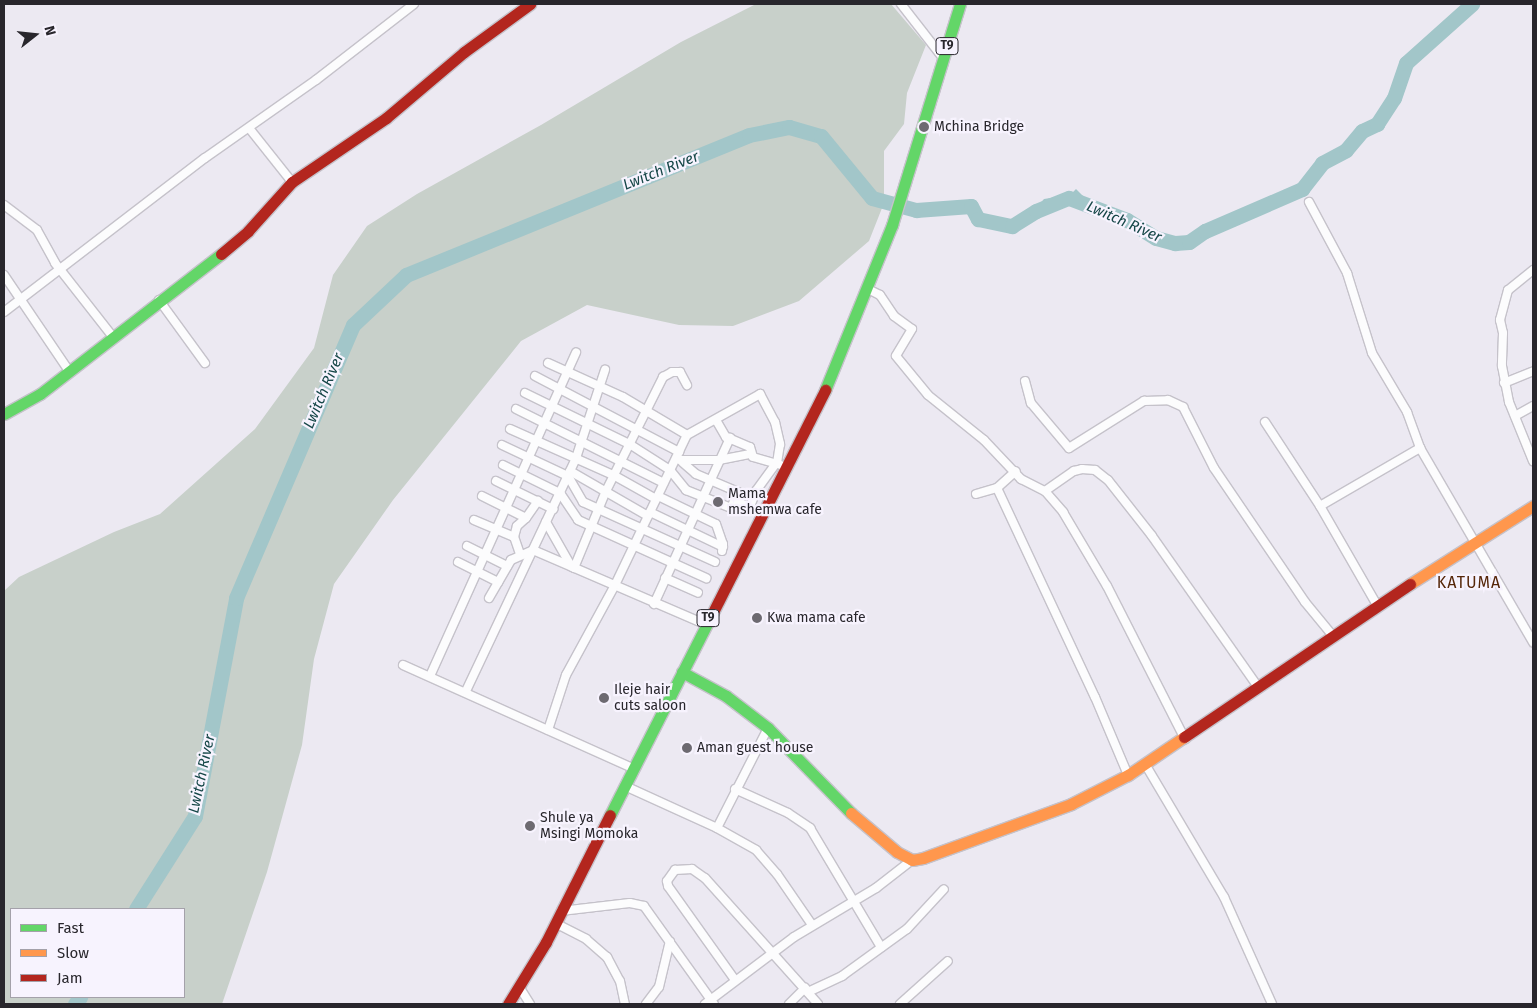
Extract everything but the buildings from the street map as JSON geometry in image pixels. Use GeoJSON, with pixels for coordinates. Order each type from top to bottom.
{"type":"FeatureCollection","features":[{"type":"Feature","properties":{"kind":"main road"},"geometry":{"type":"LineString","coordinates":[[4,414],[40,394],[235,243],[292,182],[338,148],[386,118],[464,52],[530,4]]}},
{"type":"Feature","properties":{"kind":"main road","name":"T9"},"geometry":{"type":"LineString","coordinates":[[508,1004],[520,988],[555,923],[682,672],[781,465],[836,368],[892,225],[960,4]]}},
{"type":"Feature","properties":{"kind":"main road"},"geometry":{"type":"LineString","coordinates":[[682,672],[726,696],[768,728],[844,808],[897,852],[912,860],[1014,826],[1071,804],[1128,775],[1185,739],[1333,636],[1474,542],[1533,506]]}},
{"type":"Feature","properties":{"kind":"street"},"geometry":{"type":"LineString","coordinates":[[4,312],[414,4]]}},
{"type":"Feature","properties":{"kind":"street"},"geometry":{"type":"LineString","coordinates":[[901,4],[943,58]]}},
{"type":"Feature","properties":{"kind":"street"},"geometry":{"type":"LineString","coordinates":[[248,128],[292,182]]}},
{"type":"Feature","properties":{"kind":"street"},"geometry":{"type":"LineString","coordinates":[[1309,202],[1346,273],[1372,353],[1408,412],[1420,448],[1533,642]]}},
{"type":"Feature","properties":{"kind":"street"},"geometry":{"type":"LineString","coordinates":[[4,205],[37,230],[60,270],[113,337]]}},
{"type":"Feature","properties":{"kind":"street"},"geometry":{"type":"LineString","coordinates":[[1533,270],[1508,290],[1500,320],[1503,333],[1504,383],[1533,461]]}},
{"type":"Feature","properties":{"kind":"street"},"geometry":{"type":"LineString","coordinates":[[4,274],[22,299],[41,333],[69,371]]}},
{"type":"Feature","properties":{"kind":"street"},"geometry":{"type":"LineString","coordinates":[[868,289],[880,295],[894,316],[912,329],[896,356],[928,395],[1016,471],[1021,479],[1045,491],[1063,512],[1092,559],[1185,739]]}},
{"type":"Feature","properties":{"kind":"street"},"geometry":{"type":"LineString","coordinates":[[159,300],[205,363]]}},
{"type":"Feature","properties":{"kind":"street"},"geometry":{"type":"LineString","coordinates":[[430,676],[478,573],[512,489],[522,473],[550,404],[560,389],[576,352]]}},
{"type":"Feature","properties":{"kind":"street"},"geometry":{"type":"LineString","coordinates":[[548,363],[648,411],[687,435]]}},
{"type":"Feature","properties":{"kind":"street"},"geometry":{"type":"LineString","coordinates":[[466,691],[576,458],[589,424],[598,387],[605,370]]}},
{"type":"Feature","properties":{"kind":"street"},"geometry":{"type":"LineString","coordinates":[[1504,383],[1533,371]]}},
{"type":"Feature","properties":{"kind":"street"},"geometry":{"type":"LineString","coordinates":[[573,567],[592,527],[605,493],[623,462],[663,377],[672,372],[680,372],[686,385]]}},
{"type":"Feature","properties":{"kind":"street"},"geometry":{"type":"LineString","coordinates":[[525,393],[631,445],[670,470],[686,490],[731,508],[738,492],[709,481],[639,429],[535,376]]}},
{"type":"Feature","properties":{"kind":"street"},"geometry":{"type":"LineString","coordinates":[[1025,380],[1031,403],[1069,448],[1144,401],[1168,400],[1183,407],[1214,468],[1305,602],[1333,636]]}},
{"type":"Feature","properties":{"kind":"street"},"geometry":{"type":"LineString","coordinates":[[548,730],[566,675],[615,585],[670,470],[679,457],[687,435],[760,394],[775,422],[780,444],[781,465],[756,490],[750,507],[735,501]]}},
{"type":"Feature","properties":{"kind":"street"},"geometry":{"type":"LineString","coordinates":[[1515,416],[1533,406]]}},
{"type":"Feature","properties":{"kind":"street"},"geometry":{"type":"LineString","coordinates":[[516,409],[664,483]]}},
{"type":"Feature","properties":{"kind":"street"},"geometry":{"type":"LineString","coordinates":[[716,420],[730,438],[750,447],[752,457],[781,465]]}},
{"type":"Feature","properties":{"kind":"street"},"geometry":{"type":"LineString","coordinates":[[1265,422],[1278,445],[1320,506],[1378,607]]}},
{"type":"Feature","properties":{"kind":"street"},"geometry":{"type":"LineString","coordinates":[[502,445],[569,473],[605,493],[722,549],[716,524],[510,429]]}},
{"type":"Feature","properties":{"kind":"street"},"geometry":{"type":"LineString","coordinates":[[654,604],[718,460],[730,438]]}},
{"type":"Feature","properties":{"kind":"street"},"geometry":{"type":"LineString","coordinates":[[1320,506],[1420,448]]}},
{"type":"Feature","properties":{"kind":"street"},"geometry":{"type":"LineString","coordinates":[[679,457],[718,460],[750,454]]}},
{"type":"Feature","properties":{"kind":"street"},"geometry":{"type":"LineString","coordinates":[[503,465],[560,493],[578,520],[633,547],[673,562],[706,578]]}},
{"type":"Feature","properties":{"kind":"street"},"geometry":{"type":"LineString","coordinates":[[1045,491],[1074,471],[1082,469],[1096,470],[1108,480],[1152,536],[1259,688]]}},
{"type":"Feature","properties":{"kind":"street"},"geometry":{"type":"LineString","coordinates":[[976,494],[997,488],[1016,471]]}},
{"type":"Feature","properties":{"kind":"street"},"geometry":{"type":"LineString","coordinates":[[569,473],[583,502],[715,562]]}},
{"type":"Feature","properties":{"kind":"street"},"geometry":{"type":"LineString","coordinates":[[496,482],[553,509]]}},
{"type":"Feature","properties":{"kind":"street"},"geometry":{"type":"LineString","coordinates":[[997,488],[1095,697],[1128,775]]}},
{"type":"Feature","properties":{"kind":"street"},"geometry":{"type":"LineString","coordinates":[[482,496],[526,518]]}},
{"type":"Feature","properties":{"kind":"street"},"geometry":{"type":"LineString","coordinates":[[520,554],[514,536],[517,526],[526,518],[538,501]]}},
{"type":"Feature","properties":{"kind":"street"},"geometry":{"type":"LineString","coordinates":[[474,520],[514,536]]}},
{"type":"Feature","properties":{"kind":"street"},"geometry":{"type":"LineString","coordinates":[[546,522],[556,545],[573,567]]}},
{"type":"Feature","properties":{"kind":"street"},"geometry":{"type":"LineString","coordinates":[[467,546],[506,566]]}},
{"type":"Feature","properties":{"kind":"street"},"geometry":{"type":"LineString","coordinates":[[489,598],[506,566],[520,554],[533,550],[654,604],[705,624]]}},
{"type":"Feature","properties":{"kind":"street"},"geometry":{"type":"LineString","coordinates":[[458,562],[498,582]]}},
{"type":"Feature","properties":{"kind":"street"},"geometry":{"type":"LineString","coordinates":[[665,578],[698,593]]}},
{"type":"Feature","properties":{"kind":"street"},"geometry":{"type":"LineString","coordinates":[[403,665],[466,691],[634,769]]}},
{"type":"Feature","properties":{"kind":"street"},"geometry":{"type":"LineString","coordinates":[[717,828],[735,789],[768,728]]}},
{"type":"Feature","properties":{"kind":"street"},"geometry":{"type":"LineString","coordinates":[[1145,764],[1224,897],[1272,1004]]}},
{"type":"Feature","properties":{"kind":"street"},"geometry":{"type":"LineString","coordinates":[[625,786],[717,828],[765,858],[812,925]]}},
{"type":"Feature","properties":{"kind":"street"},"geometry":{"type":"LineString","coordinates":[[735,789],[788,813],[810,828],[881,946]]}},
{"type":"Feature","properties":{"kind":"street"},"geometry":{"type":"LineString","coordinates":[[561,911],[637,904],[653,916],[710,1003],[735,980],[772,953],[812,925],[854,902],[912,860]]}},
{"type":"Feature","properties":{"kind":"street"},"geometry":{"type":"LineString","coordinates":[[735,980],[668,886],[666,881],[675,870],[686,867],[699,873],[818,1004]]}},
{"type":"Feature","properties":{"kind":"street"},"geometry":{"type":"LineString","coordinates":[[789,1004],[807,990],[842,976],[914,924],[944,889]]}},
{"type":"Feature","properties":{"kind":"street"},"geometry":{"type":"LineString","coordinates":[[555,923],[586,939],[607,958],[620,981],[626,1004]]}},
{"type":"Feature","properties":{"kind":"street"},"geometry":{"type":"LineString","coordinates":[[646,1004],[660,987],[670,940]]}},
{"type":"Feature","properties":{"kind":"street"},"geometry":{"type":"LineString","coordinates":[[900,1004],[948,961]]}},
{"type":"Feature","properties":{"kind":"street"},"geometry":{"type":"LineString","coordinates":[[520,988],[530,1004]]}},
{"type":"Feature","properties":{"kind":"shaded area"},"geometry":{"type":"Polygon","coordinates":[[[756,4],[891,4],[926,45],[907,93],[904,124],[884,151],[884,203],[869,241],[799,301],[733,326],[679,325],[587,305],[521,341],[393,500],[334,584],[314,659],[302,745],[267,872],[222,1004],[4,1004],[4,591],[19,577],[114,532],[160,514],[255,429],[314,348],[333,275],[367,226],[417,194],[541,125],[681,42],[756,4]]]}},
{"type":"Feature","properties":{"kind":"water"},"geometry":{"type":"Polygon","coordinates":[[[1076,189],[1092,205],[1085,209],[1067,202],[1052,212],[1037,213],[1035,209],[1044,199],[1070,195],[1076,189]]]}},
{"type":"Feature","properties":{"kind":"waterway","name":"Lwitch River"},"geometry":{"type":"LineString","coordinates":[[137,908],[195,816],[236,598],[353,325],[406,275],[749,135],[789,127],[821,136],[872,198],[916,210],[971,206],[978,219],[1012,226],[1036,211],[1069,198],[1127,220],[1156,238],[1175,243],[1189,242],[1205,231],[1302,189],[1322,163],[1346,150],[1362,131],[1377,124],[1394,98],[1406,63],[1472,4]]}},
{"type":"Feature","properties":{"kind":"waterway","name":"Lwitch River"},"geometry":{"type":"LineString","coordinates":[[75,1004],[79,998]]}},
{"type":"Feature","properties":{"kind":"traffic: fast"},"geometry":{"type":"LineString","coordinates":[[825,390],[892,225],[960,4]]}},
{"type":"Feature","properties":{"kind":"traffic: fast"},"geometry":{"type":"LineString","coordinates":[[4,414],[40,394],[221,254]]}},
{"type":"Feature","properties":{"kind":"traffic: fast"},"geometry":{"type":"LineString","coordinates":[[610,815],[709,620]]}},
{"type":"Feature","properties":{"kind":"traffic: fast"},"geometry":{"type":"LineString","coordinates":[[682,672],[726,696],[768,728],[851,813]]}},
{"type":"Feature","properties":{"kind":"traffic: slow"},"geometry":{"type":"LineString","coordinates":[[1410,584],[1533,506]]}},
{"type":"Feature","properties":{"kind":"traffic: slow"},"geometry":{"type":"LineString","coordinates":[[851,813],[897,852],[912,860],[923,858],[1071,804],[1128,775],[1184,737]]}},
{"type":"Feature","properties":{"kind":"traffic: jam"},"geometry":{"type":"LineString","coordinates":[[221,254],[248,231],[292,182],[386,118],[464,52],[530,4]]}},
{"type":"Feature","properties":{"kind":"traffic: jam"},"geometry":{"type":"LineString","coordinates":[[709,620],[825,390]]}},
{"type":"Feature","properties":{"kind":"traffic: jam"},"geometry":{"type":"LineString","coordinates":[[1184,737],[1410,584]]}},
{"type":"Feature","properties":{"kind":"traffic: jam"},"geometry":{"type":"LineString","coordinates":[[508,1004],[546,942],[610,815]]}},
{"type":"Feature","properties":{"kind":"place","name":"Mchina Bridge"},"geometry":{"type":"Point","coordinates":[924,127]}},
{"type":"Feature","properties":{"kind":"place","name":"Mama mshemwa cafe"},"geometry":{"type":"Point","coordinates":[718,502]}},
{"type":"Feature","properties":{"kind":"place","name":"Kwa mama cafe"},"geometry":{"type":"Point","coordinates":[757,618]}},
{"type":"Feature","properties":{"kind":"place","name":"Ileje hair cuts saloon"},"geometry":{"type":"Point","coordinates":[604,698]}},
{"type":"Feature","properties":{"kind":"place","name":"Aman guest house"},"geometry":{"type":"Point","coordinates":[687,748]}},
{"type":"Feature","properties":{"kind":"place","name":"Shule ya Msingi Momoka"},"geometry":{"type":"Point","coordinates":[530,826]}},
{"type":"Feature","properties":{"kind":"district","name":"KATUMA"},"geometry":{"type":"Point","coordinates":[1469,583]}}]}
